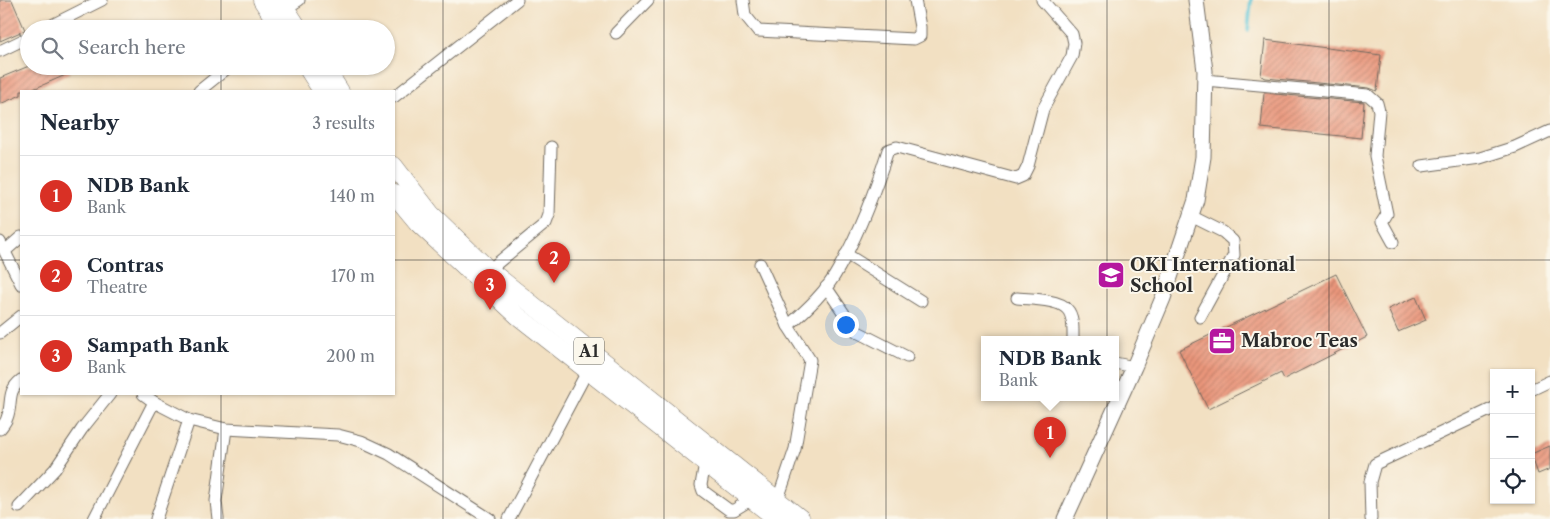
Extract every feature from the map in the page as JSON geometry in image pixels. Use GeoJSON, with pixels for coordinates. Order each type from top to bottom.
{"type":"FeatureCollection","features":[{"type":"Feature","properties":{"kind":"highway"},"geometry":{"type":"LineString","coordinates":[[262,0],[273,20]]}},
{"type":"Feature","properties":{"kind":"highway"},"geometry":{"type":"LineString","coordinates":[[288,3],[295,20]]}},
{"type":"Feature","properties":{"kind":"highway"},"geometry":{"type":"LineString","coordinates":[[312,75],[321,90]]}},
{"type":"Feature","properties":{"kind":"highway"},"geometry":{"type":"LineString","coordinates":[[330,75],[339,90]]}},
{"type":"Feature","properties":{"kind":"highway","name":"A1"},"geometry":{"type":"LineString","coordinates":[[395,167],[431,214],[592,363],[705,463],[752,499],[775,512],[801,519]]}},
{"type":"Feature","properties":{"kind":"highway","name":"A1"},"geometry":{"type":"LineString","coordinates":[[395,196],[418,223],[518,316],[592,363],[775,512]]}},
{"type":"Feature","properties":{"kind":"main road"},"geometry":{"type":"LineString","coordinates":[[1119,400],[1163,298],[1196,200],[1203,158],[1205,80],[1196,0]]}},
{"type":"Feature","properties":{"kind":"main road"},"geometry":{"type":"LineString","coordinates":[[1065,519],[1119,401]]}},
{"type":"Feature","properties":{"kind":"street"},"geometry":{"type":"LineString","coordinates":[[62,20],[102,0]]}},
{"type":"Feature","properties":{"kind":"street"},"geometry":{"type":"LineString","coordinates":[[395,96],[518,0]]}},
{"type":"Feature","properties":{"kind":"street"},"geometry":{"type":"LineString","coordinates":[[616,33],[648,0]]}},
{"type":"Feature","properties":{"kind":"street"},"geometry":{"type":"LineString","coordinates":[[742,0],[746,15],[758,31],[914,39],[920,36],[915,0]]}},
{"type":"Feature","properties":{"kind":"street"},"geometry":{"type":"LineString","coordinates":[[788,326],[813,304],[839,270],[872,198],[888,150],[897,147],[1016,179],[1023,176],[1028,166],[1044,109],[1072,56],[1074,43],[1072,34],[1042,0]]}},
{"type":"Feature","properties":{"kind":"street"},"geometry":{"type":"LineString","coordinates":[[0,51],[20,41]]}},
{"type":"Feature","properties":{"kind":"street"},"geometry":{"type":"LineString","coordinates":[[200,90],[219,75]]}},
{"type":"Feature","properties":{"kind":"street"},"geometry":{"type":"LineString","coordinates":[[1205,80],[1368,95],[1377,103],[1379,111],[1375,156],[1387,214],[1382,222],[1393,242]]}},
{"type":"Feature","properties":{"kind":"street"},"geometry":{"type":"LineString","coordinates":[[1422,166],[1480,158],[1516,147],[1550,131]]}},
{"type":"Feature","properties":{"kind":"street"},"geometry":{"type":"LineString","coordinates":[[490,270],[546,223],[551,147]]}},
{"type":"Feature","properties":{"kind":"street"},"geometry":{"type":"LineString","coordinates":[[1191,216],[1223,232],[1232,241],[1234,255],[1200,317]]}},
{"type":"Feature","properties":{"kind":"street"},"geometry":{"type":"LineString","coordinates":[[20,238],[3,246],[20,282]]}},
{"type":"Feature","properties":{"kind":"street"},"geometry":{"type":"LineString","coordinates":[[846,254],[922,301]]}},
{"type":"Feature","properties":{"kind":"street"},"geometry":{"type":"LineString","coordinates":[[760,264],[788,326],[810,360],[795,449],[775,512]]}},
{"type":"Feature","properties":{"kind":"street"},"geometry":{"type":"LineString","coordinates":[[826,287],[856,331],[907,357]]}},
{"type":"Feature","properties":{"kind":"street"},"geometry":{"type":"LineString","coordinates":[[1018,298],[1059,303],[1067,309],[1072,317],[1073,336]]}},
{"type":"Feature","properties":{"kind":"street"},"geometry":{"type":"LineString","coordinates":[[0,333],[20,317]]}},
{"type":"Feature","properties":{"kind":"street"},"geometry":{"type":"LineString","coordinates":[[508,519],[592,363]]}},
{"type":"Feature","properties":{"kind":"street"},"geometry":{"type":"LineString","coordinates":[[1119,364],[1134,367]]}},
{"type":"Feature","properties":{"kind":"street"},"geometry":{"type":"LineString","coordinates":[[0,429],[7,418],[10,398],[15,384],[20,381]]}},
{"type":"Feature","properties":{"kind":"street"},"geometry":{"type":"LineString","coordinates":[[1535,388],[1550,381]]}},
{"type":"Feature","properties":{"kind":"street"},"geometry":{"type":"LineString","coordinates":[[19,507],[55,469],[82,429],[109,395]]}},
{"type":"Feature","properties":{"kind":"street"},"geometry":{"type":"LineString","coordinates":[[144,395],[189,420],[226,429],[338,435],[361,441],[388,454],[490,519]]}},
{"type":"Feature","properties":{"kind":"street"},"geometry":{"type":"LineString","coordinates":[[94,519],[154,402]]}},
{"type":"Feature","properties":{"kind":"street"},"geometry":{"type":"LineString","coordinates":[[1371,519],[1370,482],[1375,464],[1490,410]]}},
{"type":"Feature","properties":{"kind":"street"},"geometry":{"type":"LineString","coordinates":[[156,519],[189,420]]}},
{"type":"Feature","properties":{"kind":"street"},"geometry":{"type":"LineString","coordinates":[[218,519],[216,502],[226,429]]}},
{"type":"Feature","properties":{"kind":"street"},"geometry":{"type":"LineString","coordinates":[[705,463],[703,491],[730,510],[734,510],[752,499]]}},
{"type":"Feature","properties":{"kind":"building"},"geometry":{"type":"Polygon","coordinates":[[[0,0],[12,0],[21,20],[20,32],[0,41],[0,0]]]}},
{"type":"Feature","properties":{"kind":"building"},"geometry":{"type":"Polygon","coordinates":[[[1265,40],[1381,55],[1377,91],[1369,88],[1261,76],[1265,40]]]}},
{"type":"Feature","properties":{"kind":"building"},"geometry":{"type":"Polygon","coordinates":[[[20,70],[20,75],[65,75],[31,90],[20,90],[20,95],[0,104],[0,78],[20,70]]]}},
{"type":"Feature","properties":{"kind":"building"},"geometry":{"type":"Polygon","coordinates":[[[1264,93],[1364,102],[1361,138],[1261,128],[1264,93]]]}},
{"type":"Feature","properties":{"kind":"building"},"geometry":{"type":"Polygon","coordinates":[[[1336,274],[1367,337],[1284,379],[1281,373],[1208,409],[1179,350],[1336,274]]]}},
{"type":"Feature","properties":{"kind":"building"},"geometry":{"type":"Polygon","coordinates":[[[1416,297],[1426,320],[1398,332],[1388,309],[1416,297]]]}},
{"type":"Feature","properties":{"kind":"building"},"geometry":{"type":"Polygon","coordinates":[[[1550,446],[1550,469],[1538,474],[1535,465],[1535,452],[1550,446]]]}},
{"type":"Feature","properties":{"kind":"waterway"},"geometry":{"type":"LineString","coordinates":[[1248,30],[1251,0]]}},
{"type":"Feature","properties":{"kind":"place","name":"OKI International School"},"geometry":{"type":"Point","coordinates":[1111,275]}},
{"type":"Feature","properties":{"kind":"place","name":"Contras"},"geometry":{"type":"Point","coordinates":[554,283]}},
{"type":"Feature","properties":{"kind":"place","name":"Sampath Bank"},"geometry":{"type":"Point","coordinates":[490,310]}},
{"type":"Feature","properties":{"kind":"place","name":"Mabroc Teas"},"geometry":{"type":"Point","coordinates":[1222,341]}},
{"type":"Feature","properties":{"kind":"place","name":"NDB Bank"},"geometry":{"type":"Point","coordinates":[1050,458]}}]}
